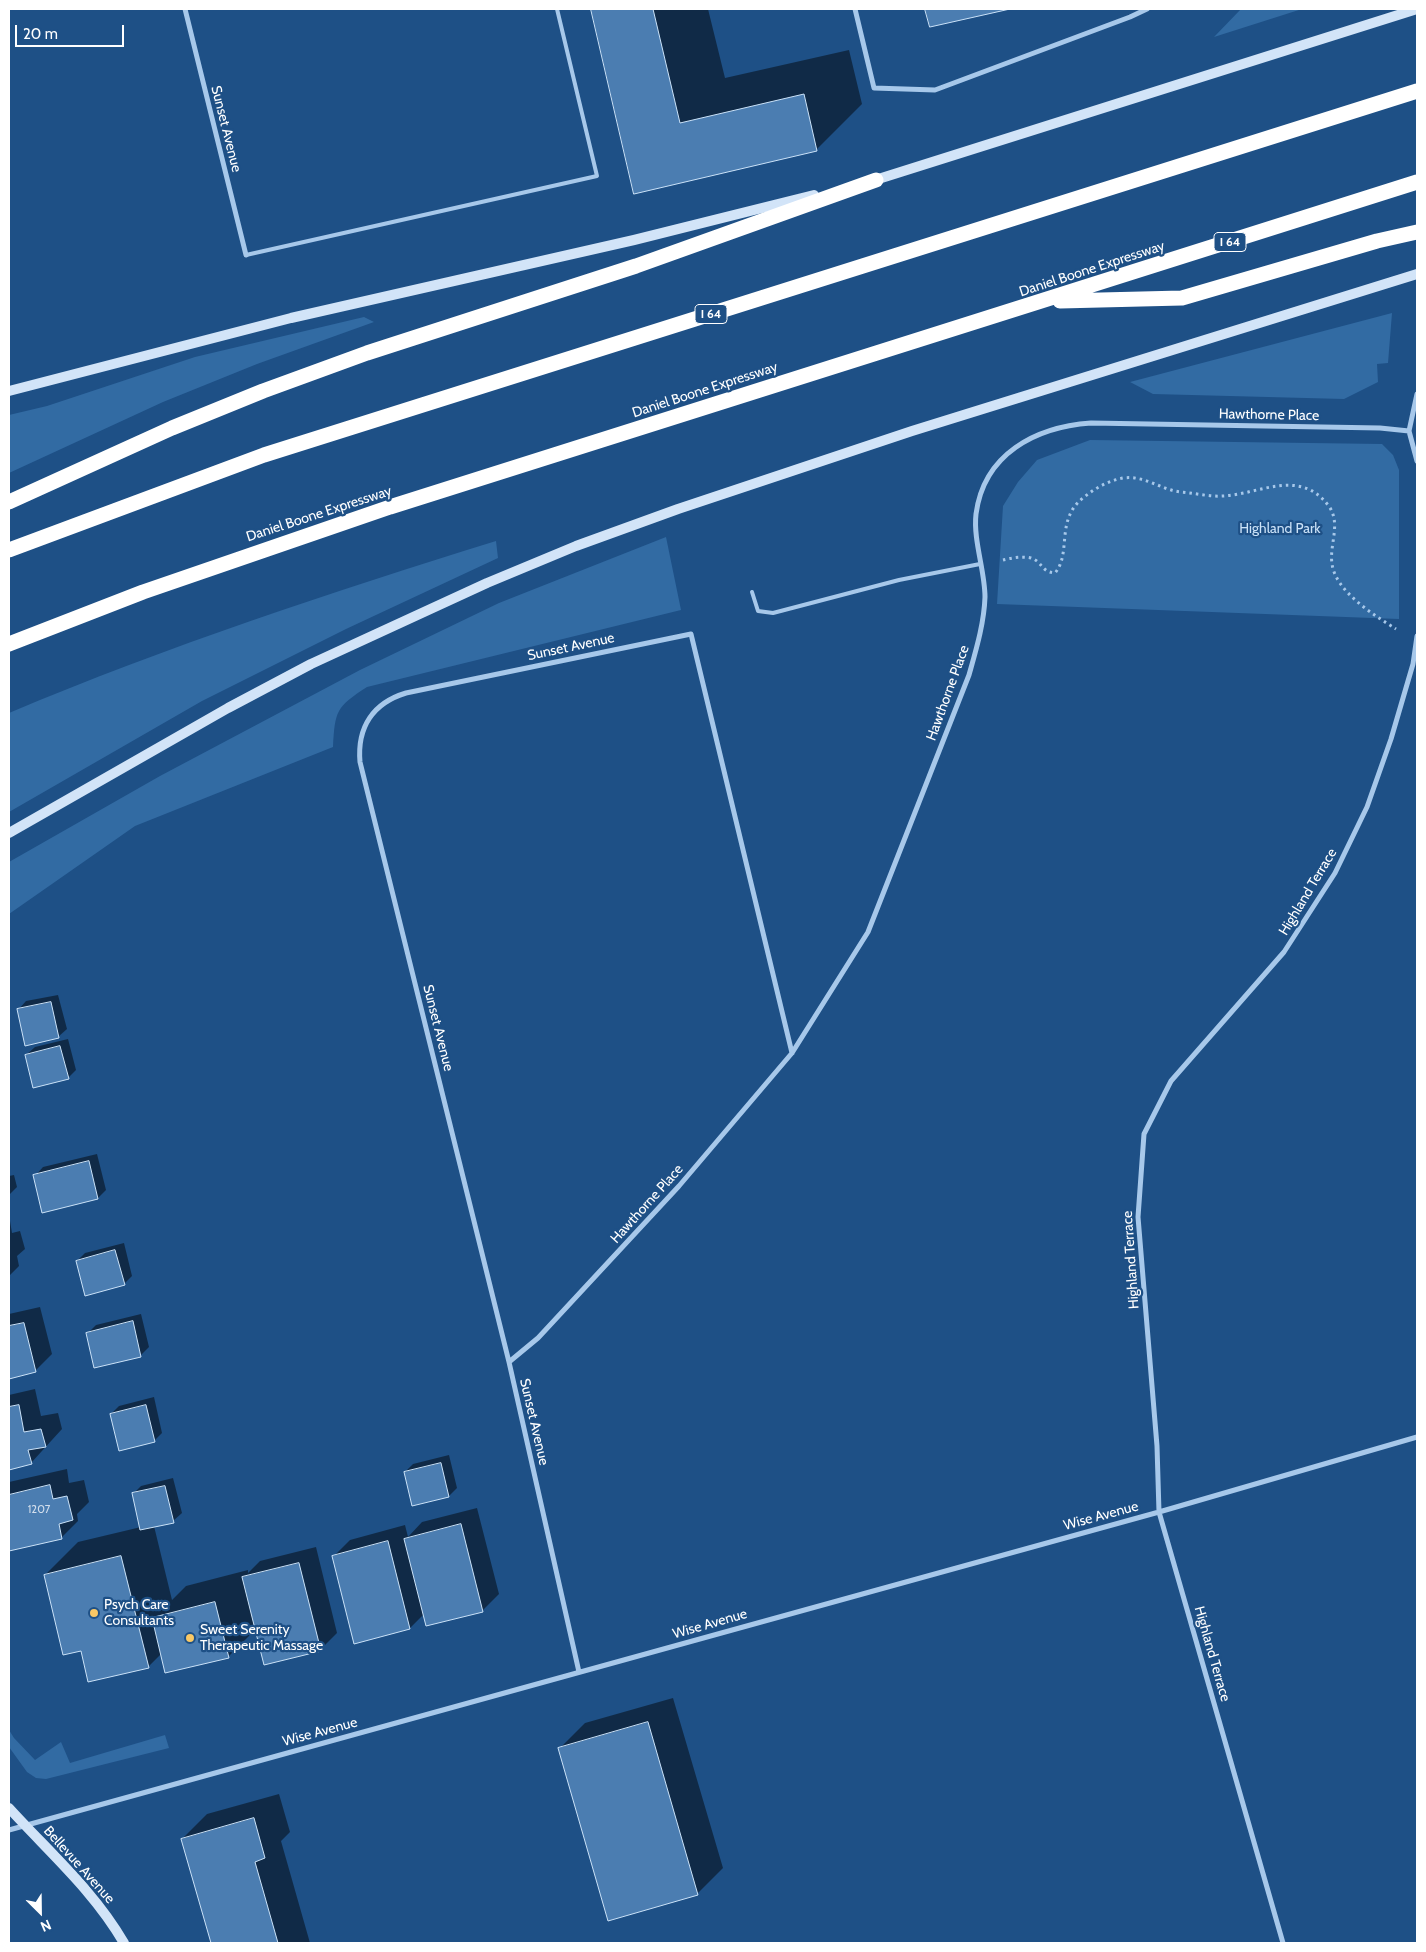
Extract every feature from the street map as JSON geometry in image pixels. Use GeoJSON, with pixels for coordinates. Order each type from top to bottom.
{"type":"FeatureCollection","features":[{"type":"Feature","properties":{"kind":"highway","name":"I 64"},"geometry":{"type":"LineString","coordinates":[[9,550],[264,455],[1417,91]]}},
{"type":"Feature","properties":{"kind":"highway"},"geometry":{"type":"LineString","coordinates":[[9,502],[172,428],[263,391],[367,354],[636,266],[876,180]]}},
{"type":"Feature","properties":{"kind":"highway","name":"Daniel Boone Expressway"},"geometry":{"type":"LineString","coordinates":[[9,644],[152,589],[390,507],[1417,182]]}},
{"type":"Feature","properties":{"kind":"highway"},"geometry":{"type":"LineString","coordinates":[[1043,301],[1182,298],[1377,241],[1417,232]]}},
{"type":"Feature","properties":{"kind":"street","name":"Sunset Avenue"},"geometry":{"type":"LineString","coordinates":[[185,9],[246,255]]}},
{"type":"Feature","properties":{"kind":"street"},"geometry":{"type":"LineString","coordinates":[[855,9],[874,88],[935,90],[1147,9]]}},
{"type":"Feature","properties":{"kind":"street"},"geometry":{"type":"LineString","coordinates":[[9,391],[291,318],[625,242],[876,180],[1417,9]]}},
{"type":"Feature","properties":{"kind":"street"},"geometry":{"type":"LineString","coordinates":[[9,833],[228,708],[311,664],[487,583],[576,546],[678,509],[912,431],[1417,274]]}},
{"type":"Feature","properties":{"kind":"street"},"geometry":{"type":"LineString","coordinates":[[1417,394],[1409,431],[1417,462]]}},
{"type":"Feature","properties":{"kind":"street","name":"Hawthorne Place"},"geometry":{"type":"LineString","coordinates":[[509,1362],[538,1338],[679,1186],[792,1053],[868,932],[969,675],[983,620],[985,596],[976,515],[982,492],[999,461],[1012,449],[1050,430],[1066,425],[1091,423],[1380,428],[1409,431]]}},
{"type":"Feature","properties":{"kind":"street","name":"Sunset Avenue"},"geometry":{"type":"LineString","coordinates":[[579,1672],[509,1362],[360,762],[362,734],[366,723],[379,706],[394,697],[406,693],[691,634],[792,1053]]}},
{"type":"Feature","properties":{"kind":"street","name":"Highland Terrace"},"geometry":{"type":"LineString","coordinates":[[1283,1943],[1159,1512],[1157,1446],[1138,1217],[1144,1134],[1171,1081],[1284,952],[1335,874],[1367,807],[1391,739],[1413,664],[1417,636]]}},
{"type":"Feature","properties":{"kind":"street","name":"Wise Avenue"},"geometry":{"type":"LineString","coordinates":[[9,1830],[1159,1512],[1417,1437]]}},
{"type":"Feature","properties":{"kind":"street","name":"Bellevue Avenue"},"geometry":{"type":"LineString","coordinates":[[9,1808],[65,1865],[113,1925],[124,1943]]}},
{"type":"Feature","properties":{"kind":"lane"},"geometry":{"type":"LineString","coordinates":[[246,255],[597,176],[557,9]]}},
{"type":"Feature","properties":{"kind":"lane"},"geometry":{"type":"LineString","coordinates":[[752,592],[758,611],[774,613],[899,580],[980,564]]}},
{"type":"Feature","properties":{"kind":"path"},"geometry":{"type":"LineString","coordinates":[[980,564],[1018,557],[1032,558],[1047,572],[1055,573],[1060,566],[1066,520],[1081,499],[1104,484],[1125,478],[1148,480],[1173,491],[1221,496],[1277,486],[1294,485],[1308,488],[1320,497],[1329,506],[1335,519],[1332,563],[1335,576],[1366,610],[1396,629]]}},
{"type":"Feature","properties":{"kind":"green space"},"geometry":{"type":"Polygon","coordinates":[[[1241,9],[1302,9],[1214,37],[1241,9]]]}},
{"type":"Feature","properties":{"kind":"green space"},"geometry":{"type":"Polygon","coordinates":[[[1392,313],[1388,363],[1377,364],[1378,382],[1344,399],[1153,394],[1130,382],[1392,313]]]}},
{"type":"Feature","properties":{"kind":"green space"},"geometry":{"type":"Polygon","coordinates":[[[364,317],[374,322],[257,364],[163,402],[9,473],[9,415],[47,406],[195,357],[364,317]]]}},
{"type":"Feature","properties":{"kind":"green space","name":"Highland Park"},"geometry":{"type":"Polygon","coordinates":[[[1090,440],[1382,444],[1393,455],[1399,470],[1399,619],[997,604],[1003,506],[1018,482],[1037,460],[1090,440]]]}},
{"type":"Feature","properties":{"kind":"green space"},"geometry":{"type":"Polygon","coordinates":[[[666,537],[681,610],[367,687],[343,705],[339,711],[336,717],[333,747],[135,826],[9,914],[9,862],[160,776],[360,670],[499,603],[666,537]]]}},
{"type":"Feature","properties":{"kind":"green space"},"geometry":{"type":"Polygon","coordinates":[[[496,541],[498,558],[346,629],[202,701],[9,812],[9,713],[129,665],[251,621],[496,541]]]}},
{"type":"Feature","properties":{"kind":"green space"},"geometry":{"type":"Polygon","coordinates":[[[9,1730],[35,1760],[61,1742],[70,1763],[165,1735],[169,1748],[46,1779],[36,1778],[27,1772],[9,1747],[9,1730]]]}},
{"type":"Feature","properties":{"kind":"building"},"geometry":{"type":"Polygon","coordinates":[[[591,9],[653,9],[680,123],[804,94],[817,151],[634,194],[591,9]]]}},
{"type":"Feature","properties":{"kind":"building"},"geometry":{"type":"Polygon","coordinates":[[[925,9],[1010,9],[930,27],[925,9]]]}},
{"type":"Feature","properties":{"kind":"building"},"geometry":{"type":"Polygon","coordinates":[[[51,1002],[59,1038],[25,1046],[17,1009],[51,1002]]]}},
{"type":"Feature","properties":{"kind":"building"},"geometry":{"type":"Polygon","coordinates":[[[60,1046],[69,1079],[33,1088],[25,1055],[60,1046]]]}},
{"type":"Feature","properties":{"kind":"building"},"geometry":{"type":"Polygon","coordinates":[[[89,1161],[98,1199],[42,1213],[33,1175],[89,1161]]]}},
{"type":"Feature","properties":{"kind":"building"},"geometry":{"type":"Polygon","coordinates":[[[115,1250],[125,1285],[85,1296],[76,1261],[115,1250]]]}},
{"type":"Feature","properties":{"kind":"building"},"geometry":{"type":"Polygon","coordinates":[[[133,1321],[141,1357],[94,1368],[86,1333],[133,1321]]]}},
{"type":"Feature","properties":{"kind":"building"},"geometry":{"type":"Polygon","coordinates":[[[24,1323],[36,1372],[9,1379],[9,1326],[24,1323]]]}},
{"type":"Feature","properties":{"kind":"building"},"geometry":{"type":"Polygon","coordinates":[[[19,1405],[24,1432],[41,1429],[46,1447],[28,1450],[32,1464],[9,1470],[9,1407],[19,1405]]]}},
{"type":"Feature","properties":{"kind":"building"},"geometry":{"type":"Polygon","coordinates":[[[146,1405],[155,1442],[119,1451],[110,1414],[146,1405]]]}},
{"type":"Feature","properties":{"kind":"building"},"geometry":{"type":"Polygon","coordinates":[[[441,1463],[449,1497],[412,1506],[404,1472],[441,1463]]]}},
{"type":"Feature","properties":{"kind":"building"},"geometry":{"type":"Polygon","coordinates":[[[50,1485],[53,1499],[67,1496],[73,1520],[59,1524],[62,1539],[9,1551],[9,1495],[50,1485]]]}},
{"type":"Feature","properties":{"kind":"building"},"geometry":{"type":"Polygon","coordinates":[[[165,1486],[174,1523],[140,1530],[132,1493],[165,1486]]]}},
{"type":"Feature","properties":{"kind":"building"},"geometry":{"type":"Polygon","coordinates":[[[461,1524],[483,1612],[426,1626],[404,1539],[461,1524]]]}},
{"type":"Feature","properties":{"kind":"building"},"geometry":{"type":"Polygon","coordinates":[[[388,1541],[410,1629],[354,1644],[332,1556],[388,1541]]]}},
{"type":"Feature","properties":{"kind":"building","name":"Psych Care Consultants"},"geometry":{"type":"Polygon","coordinates":[[[121,1556],[149,1668],[88,1682],[81,1651],[63,1655],[44,1575],[121,1556]]]}},
{"type":"Feature","properties":{"kind":"building"},"geometry":{"type":"Polygon","coordinates":[[[299,1563],[321,1651],[264,1665],[242,1577],[299,1563]]]}},
{"type":"Feature","properties":{"kind":"building","name":"Sweet Serenity Therapeutic Massage"},"geometry":{"type":"Polygon","coordinates":[[[215,1602],[229,1658],[165,1673],[152,1618],[215,1602]]]}},
{"type":"Feature","properties":{"kind":"building"},"geometry":{"type":"Polygon","coordinates":[[[648,1722],[698,1895],[608,1921],[558,1748],[648,1722]]]}},
{"type":"Feature","properties":{"kind":"building"},"geometry":{"type":"Polygon","coordinates":[[[254,1818],[265,1858],[255,1862],[278,1943],[211,1943],[181,1839],[254,1818]]]}},
{"type":"Feature","properties":{"kind":"place","name":"Psych Care Consultants"},"geometry":{"type":"Point","coordinates":[94,1613]}},
{"type":"Feature","properties":{"kind":"place","name":"Sweet Serenity Therapeutic Massage"},"geometry":{"type":"Point","coordinates":[190,1638]}}]}
